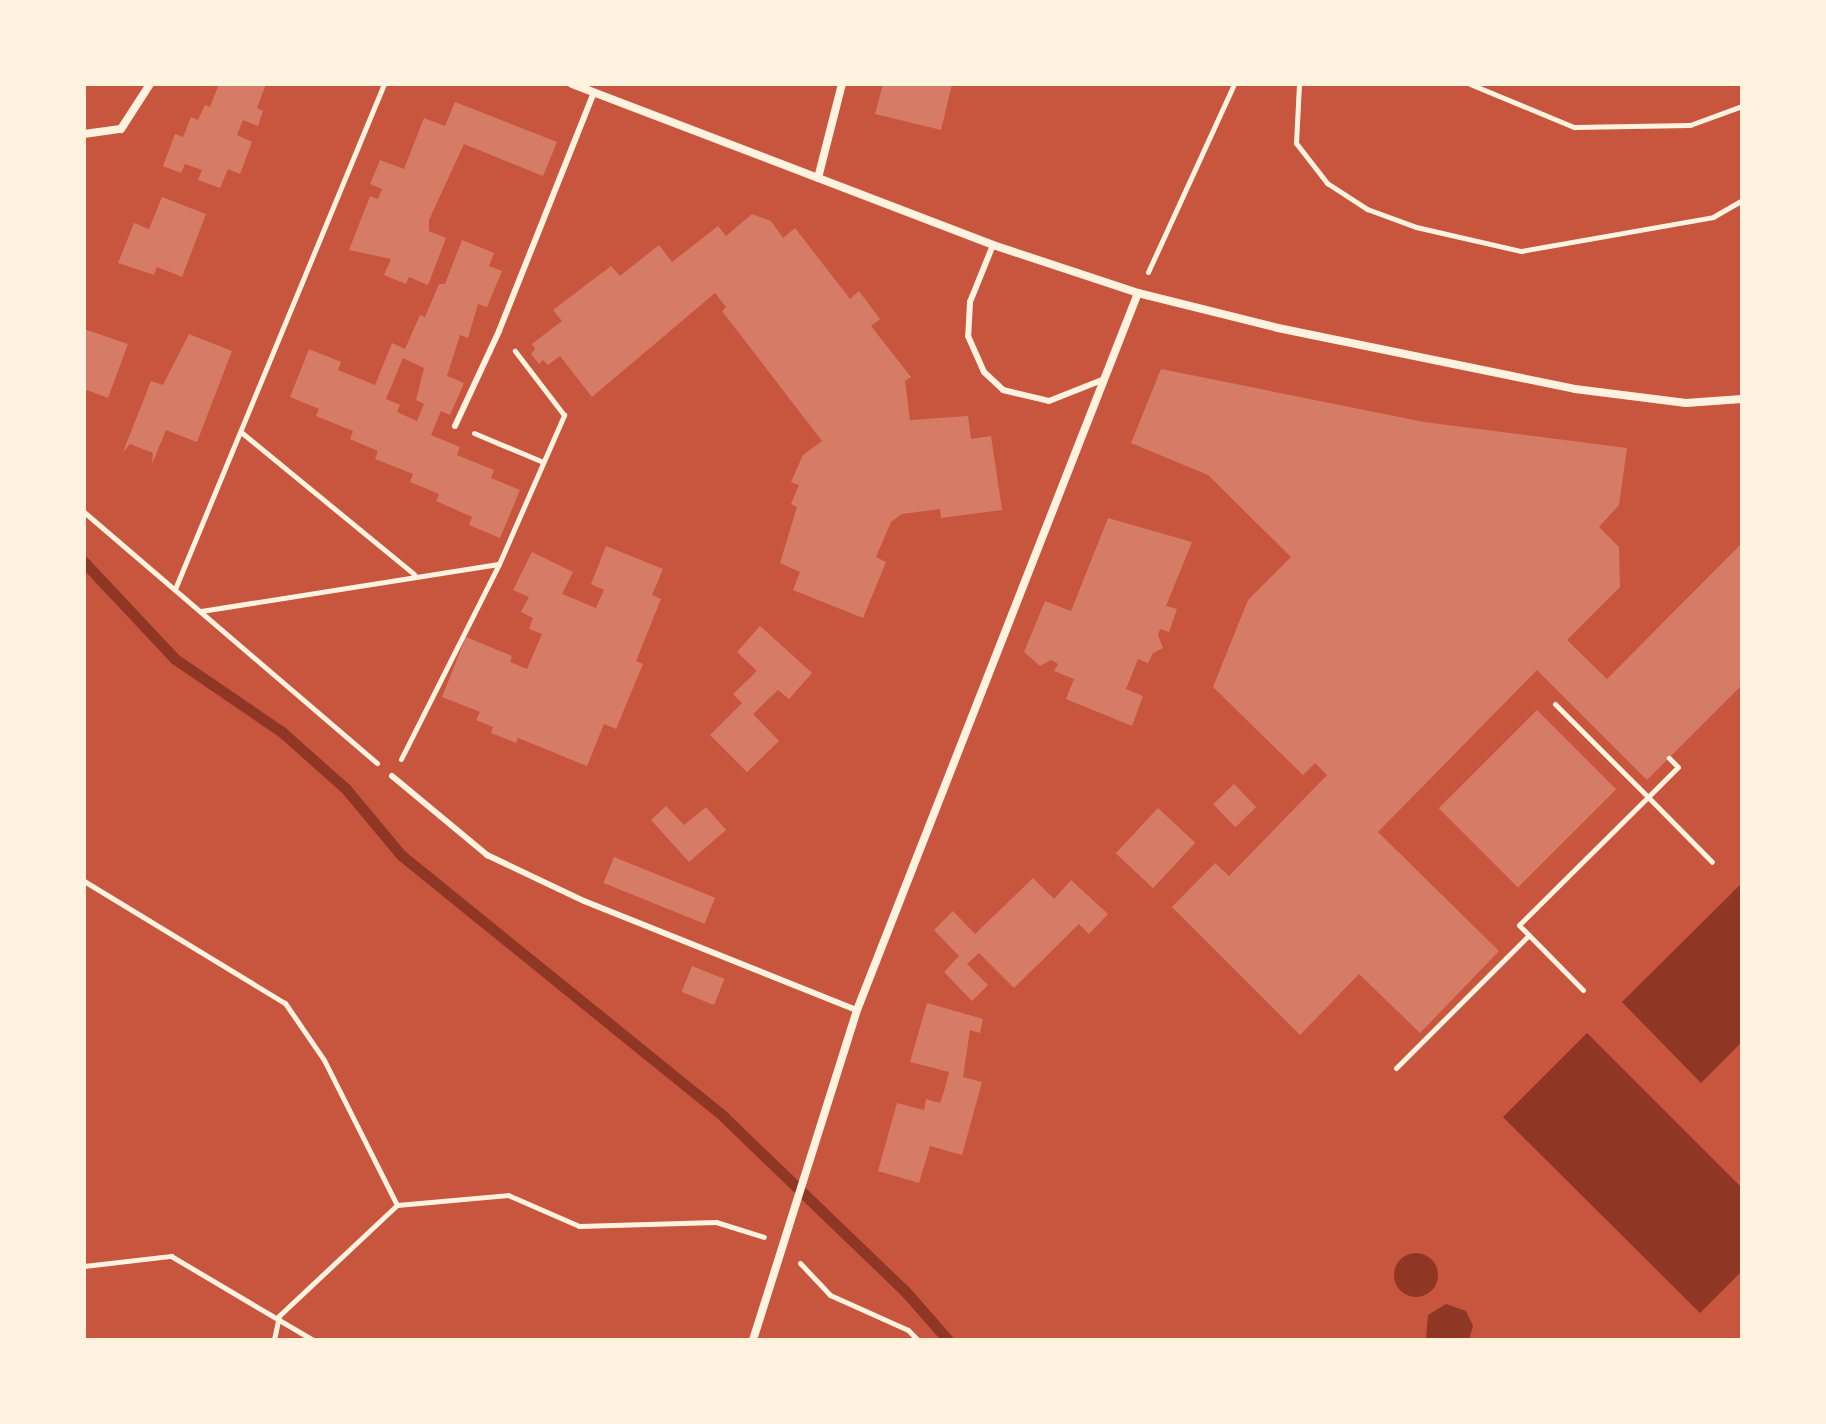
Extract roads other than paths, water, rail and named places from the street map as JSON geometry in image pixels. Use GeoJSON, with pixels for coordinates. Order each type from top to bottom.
{"type":"FeatureCollection","features":[{"type":"Feature","properties":{"kind":"street"},"geometry":{"type":"LineString","coordinates":[[84,134],[121,129],[150,84]]}},
{"type":"Feature","properties":{"kind":"street"},"geometry":{"type":"LineString","coordinates":[[572,84],[993,245],[1138,293],[1278,328],[1575,389],[1686,403],[1742,399]]}},
{"type":"Feature","properties":{"kind":"street"},"geometry":{"type":"LineString","coordinates":[[818,178],[842,84]]}},
{"type":"Feature","properties":{"kind":"street"},"geometry":{"type":"LineString","coordinates":[[753,1340],[780,1243],[857,1010],[1138,293]]}},
{"type":"Feature","properties":{"kind":"lane"},"geometry":{"type":"LineString","coordinates":[[455,426],[499,331],[594,92]]}},
{"type":"Feature","properties":{"kind":"lane"},"geometry":{"type":"LineString","coordinates":[[993,245],[970,302],[968,336],[984,372],[1003,390],[1049,401],[1102,380]]}},
{"type":"Feature","properties":{"kind":"lane"},"geometry":{"type":"LineString","coordinates":[[392,776],[487,855],[584,901],[857,1010]]}},
{"type":"Feature","properties":{"kind":"waterway"},"geometry":{"type":"LineString","coordinates":[[84,562],[175,659],[282,732],[346,789],[401,855],[724,1117],[905,1291],[948,1340]]}}]}
